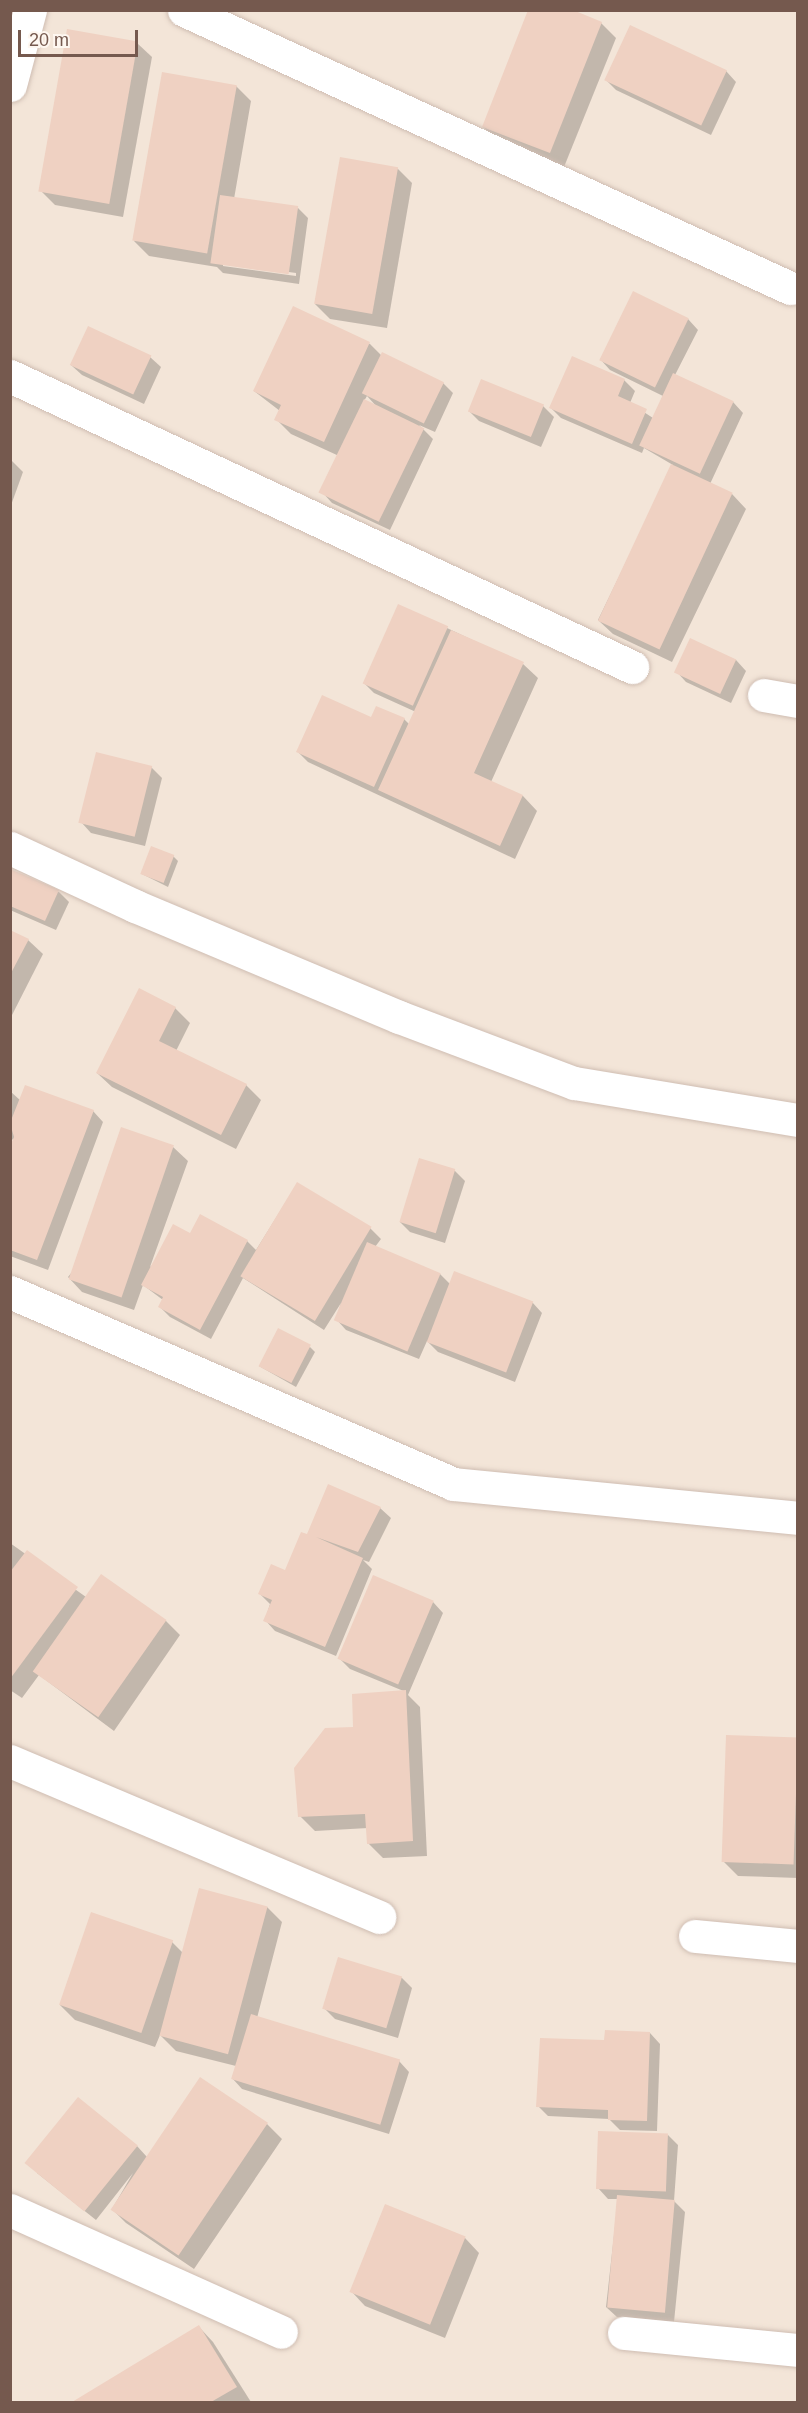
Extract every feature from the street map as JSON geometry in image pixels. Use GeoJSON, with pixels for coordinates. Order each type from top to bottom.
{"type":"FeatureCollection","features":[{"type":"Feature","properties":{"kind":"street"},"geometry":{"type":"LineString","coordinates":[[10,85],[30,10]]}},
{"type":"Feature","properties":{"kind":"street"},"geometry":{"type":"LineString","coordinates":[[184,10],[790,288]]}},
{"type":"Feature","properties":{"kind":"street"},"geometry":{"type":"LineString","coordinates":[[10,376],[633,667]]}},
{"type":"Feature","properties":{"kind":"street"},"geometry":{"type":"LineString","coordinates":[[764,694],[798,701]]}},
{"type":"Feature","properties":{"kind":"street"},"geometry":{"type":"LineString","coordinates":[[10,848],[135,906],[399,1017],[574,1083],[798,1120]]}},
{"type":"Feature","properties":{"kind":"street"},"geometry":{"type":"LineString","coordinates":[[10,1292],[453,1484],[798,1518]]}},
{"type":"Feature","properties":{"kind":"street"},"geometry":{"type":"LineString","coordinates":[[10,1761],[379,1917]]}},
{"type":"Feature","properties":{"kind":"street"},"geometry":{"type":"LineString","coordinates":[[695,1936],[798,1946]]}},
{"type":"Feature","properties":{"kind":"street"},"geometry":{"type":"LineString","coordinates":[[10,2210],[282,2332]]}},
{"type":"Feature","properties":{"kind":"street"},"geometry":{"type":"LineString","coordinates":[[624,2333],[798,2350]]}},
{"type":"Feature","properties":{"kind":"shaded area"},"geometry":{"type":"Polygon","coordinates":[[[11,11],[797,11],[797,2402],[11,2402],[11,11]]]}},
{"type":"Feature","properties":{"kind":"building"},"geometry":{"type":"Polygon","coordinates":[[[528,10],[573,10],[602,22],[550,153],[482,127],[528,10]]]}},
{"type":"Feature","properties":{"kind":"building"},"geometry":{"type":"Polygon","coordinates":[[[630,25],[727,70],[701,126],[604,80],[630,25]]]}},
{"type":"Feature","properties":{"kind":"building"},"geometry":{"type":"Polygon","coordinates":[[[67,29],[138,42],[109,204],[38,191],[67,29]]]}},
{"type":"Feature","properties":{"kind":"building"},"geometry":{"type":"Polygon","coordinates":[[[162,72],[237,85],[207,254],[132,240],[162,72]]]}},
{"type":"Feature","properties":{"kind":"building"},"geometry":{"type":"Polygon","coordinates":[[[340,157],[398,167],[372,314],[314,304],[340,157]]]}},
{"type":"Feature","properties":{"kind":"building"},"geometry":{"type":"Polygon","coordinates":[[[220,195],[298,206],[289,274],[210,263],[220,195]]]}},
{"type":"Feature","properties":{"kind":"building"},"geometry":{"type":"Polygon","coordinates":[[[633,291],[689,318],[655,387],[599,360],[633,291]]]}},
{"type":"Feature","properties":{"kind":"building"},"geometry":{"type":"Polygon","coordinates":[[[293,306],[370,342],[324,442],[274,420],[281,405],[253,391],[293,306]]]}},
{"type":"Feature","properties":{"kind":"building"},"geometry":{"type":"Polygon","coordinates":[[[88,326],[151,356],[133,395],[70,365],[88,326]]]}},
{"type":"Feature","properties":{"kind":"building"},"geometry":{"type":"Polygon","coordinates":[[[382,352],[444,382],[424,424],[362,393],[382,352]]]}},
{"type":"Feature","properties":{"kind":"building"},"geometry":{"type":"Polygon","coordinates":[[[572,356],[625,379],[618,396],[647,409],[632,444],[549,408],[572,356]]]}},
{"type":"Feature","properties":{"kind":"building"},"geometry":{"type":"Polygon","coordinates":[[[673,373],[734,401],[700,474],[639,446],[673,373]]]}},
{"type":"Feature","properties":{"kind":"building"},"geometry":{"type":"Polygon","coordinates":[[[481,379],[544,404],[531,437],[468,411],[481,379]]]}},
{"type":"Feature","properties":{"kind":"building"},"geometry":{"type":"Polygon","coordinates":[[[364,399],[424,428],[379,522],[318,492],[364,399]]]}},
{"type":"Feature","properties":{"kind":"building"},"geometry":{"type":"Polygon","coordinates":[[[671,464],[733,493],[660,650],[598,621],[671,464]]]}},
{"type":"Feature","properties":{"kind":"building"},"geometry":{"type":"Polygon","coordinates":[[[398,604],[448,626],[413,706],[363,683],[398,604]]]}},
{"type":"Feature","properties":{"kind":"building"},"geometry":{"type":"Polygon","coordinates":[[[451,630],[524,662],[474,773],[523,795],[500,846],[378,790],[451,630]]]}},
{"type":"Feature","properties":{"kind":"building"},"geometry":{"type":"Polygon","coordinates":[[[690,638],[736,660],[720,694],[674,672],[690,638]]]}},
{"type":"Feature","properties":{"kind":"building"},"geometry":{"type":"Polygon","coordinates":[[[322,695],[371,717],[376,706],[405,718],[374,787],[296,752],[322,695]]]}},
{"type":"Feature","properties":{"kind":"building"},"geometry":{"type":"Polygon","coordinates":[[[96,752],[152,766],[135,837],[78,823],[96,752]]]}},
{"type":"Feature","properties":{"kind":"building"},"geometry":{"type":"Polygon","coordinates":[[[151,846],[174,855],[164,883],[140,874],[151,846]]]}},
{"type":"Feature","properties":{"kind":"building"},"geometry":{"type":"Polygon","coordinates":[[[10,869],[59,890],[45,921],[10,906],[10,869]]]}},
{"type":"Feature","properties":{"kind":"building"},"geometry":{"type":"Polygon","coordinates":[[[10,930],[29,939],[10,975],[10,930]]]}},
{"type":"Feature","properties":{"kind":"building"},"geometry":{"type":"Polygon","coordinates":[[[139,988],[176,1007],[159,1041],[247,1084],[221,1135],[96,1073],[139,988]]]}},
{"type":"Feature","properties":{"kind":"building"},"geometry":{"type":"Polygon","coordinates":[[[25,1085],[94,1110],[37,1260],[10,1250],[10,1146],[14,1137],[10,1123],[25,1085]]]}},
{"type":"Feature","properties":{"kind":"building"},"geometry":{"type":"Polygon","coordinates":[[[121,1127],[174,1145],[122,1297],[69,1279],[121,1127]]]}},
{"type":"Feature","properties":{"kind":"building"},"geometry":{"type":"Polygon","coordinates":[[[419,1158],[455,1169],[436,1233],[399,1222],[419,1158]]]}},
{"type":"Feature","properties":{"kind":"building"},"geometry":{"type":"Polygon","coordinates":[[[297,1182],[372,1227],[315,1321],[240,1276],[297,1182]]]}},
{"type":"Feature","properties":{"kind":"building"},"geometry":{"type":"Polygon","coordinates":[[[200,1214],[248,1240],[200,1330],[158,1307],[163,1297],[141,1285],[173,1224],[190,1233],[200,1214]]]}},
{"type":"Feature","properties":{"kind":"building"},"geometry":{"type":"Polygon","coordinates":[[[367,1242],[441,1273],[407,1352],[334,1320],[367,1242]]]}},
{"type":"Feature","properties":{"kind":"building"},"geometry":{"type":"Polygon","coordinates":[[[454,1271],[533,1301],[506,1372],[427,1342],[454,1271]]]}},
{"type":"Feature","properties":{"kind":"building"},"geometry":{"type":"Polygon","coordinates":[[[278,1328],[311,1345],[291,1383],[258,1366],[278,1328]]]}},
{"type":"Feature","properties":{"kind":"building"},"geometry":{"type":"Polygon","coordinates":[[[328,1484],[381,1507],[358,1552],[316,1537],[363,1558],[325,1647],[263,1621],[272,1600],[258,1594],[271,1564],[285,1570],[301,1532],[307,1534],[328,1484]]]}},
{"type":"Feature","properties":{"kind":"building"},"geometry":{"type":"Polygon","coordinates":[[[27,1550],[78,1587],[10,1679],[10,1572],[27,1550]]]}},
{"type":"Feature","properties":{"kind":"building"},"geometry":{"type":"Polygon","coordinates":[[[101,1574],[167,1620],[98,1717],[33,1671],[101,1574]]]}},
{"type":"Feature","properties":{"kind":"building"},"geometry":{"type":"Polygon","coordinates":[[[373,1575],[434,1601],[398,1685],[337,1659],[373,1575]]]}},
{"type":"Feature","properties":{"kind":"building"},"geometry":{"type":"Polygon","coordinates":[[[406,1690],[413,1841],[367,1844],[365,1814],[298,1817],[294,1768],[325,1728],[353,1727],[352,1694],[406,1690]]]}},
{"type":"Feature","properties":{"kind":"building"},"geometry":{"type":"Polygon","coordinates":[[[726,1735],[798,1738],[794,1864],[722,1862],[726,1735]]]}},
{"type":"Feature","properties":{"kind":"building"},"geometry":{"type":"Polygon","coordinates":[[[199,1888],[268,1906],[228,2054],[159,2036],[199,1888]]]}},
{"type":"Feature","properties":{"kind":"building"},"geometry":{"type":"Polygon","coordinates":[[[91,1912],[173,1940],[141,2033],[59,2005],[91,1912]]]}},
{"type":"Feature","properties":{"kind":"building"},"geometry":{"type":"Polygon","coordinates":[[[338,1957],[402,1977],[386,2028],[322,2009],[338,1957]]]}},
{"type":"Feature","properties":{"kind":"building"},"geometry":{"type":"Polygon","coordinates":[[[251,2014],[400,2060],[380,2125],[231,2079],[251,2014]]]}},
{"type":"Feature","properties":{"kind":"building"},"geometry":{"type":"Polygon","coordinates":[[[605,2030],[650,2032],[647,2121],[608,2120],[608,2110],[536,2107],[540,2038],[604,2040],[605,2030]]]}},
{"type":"Feature","properties":{"kind":"building"},"geometry":{"type":"Polygon","coordinates":[[[200,2077],[268,2123],[179,2255],[111,2210],[200,2077]]]}},
{"type":"Feature","properties":{"kind":"building"},"geometry":{"type":"Polygon","coordinates":[[[78,2097],[138,2145],[84,2212],[25,2163],[78,2097]]]}},
{"type":"Feature","properties":{"kind":"building"},"geometry":{"type":"Polygon","coordinates":[[[598,2131],[668,2133],[666,2191],[596,2189],[598,2131]]]}},
{"type":"Feature","properties":{"kind":"building"},"geometry":{"type":"Polygon","coordinates":[[[617,2195],[675,2200],[665,2313],[607,2308],[617,2195]]]}},
{"type":"Feature","properties":{"kind":"building"},"geometry":{"type":"Polygon","coordinates":[[[385,2204],[466,2237],[430,2325],[349,2292],[385,2204]]]}},
{"type":"Feature","properties":{"kind":"building"},"geometry":{"type":"Polygon","coordinates":[[[199,2325],[237,2387],[211,2402],[72,2402],[199,2325]]]}}]}
